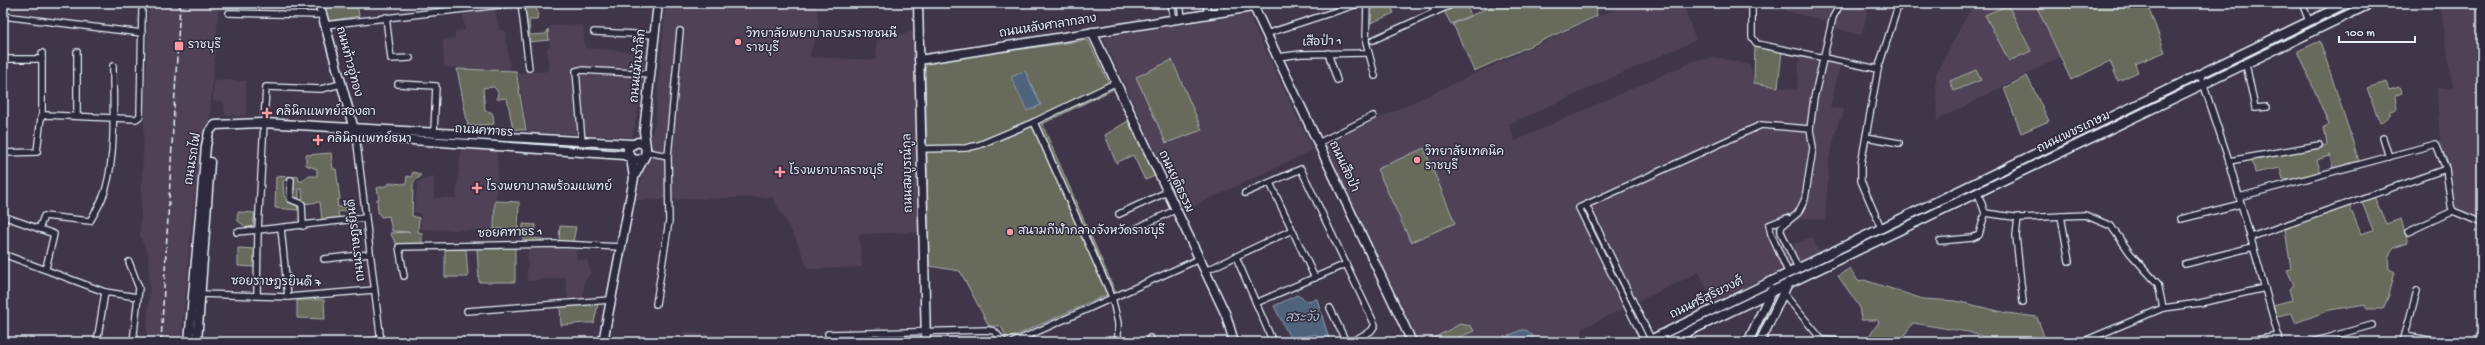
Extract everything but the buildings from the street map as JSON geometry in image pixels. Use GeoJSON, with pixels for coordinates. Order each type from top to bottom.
{"type":"FeatureCollection","features":[{"type":"Feature","properties":{"kind":"street","name":"ถนนท้าวอู่ทอง"},"geometry":{"type":"LineString","coordinates":[[319,3],[355,132]]}},
{"type":"Feature","properties":{"kind":"street"},"geometry":{"type":"LineString","coordinates":[[325,25],[516,3]]}},
{"type":"Feature","properties":{"kind":"street"},"geometry":{"type":"LineString","coordinates":[[521,3],[529,68]]}},
{"type":"Feature","properties":{"kind":"street","name":"ถนนแม้นรำลึก"},"geometry":{"type":"LineString","coordinates":[[646,152],[644,131],[658,3]]}},
{"type":"Feature","properties":{"kind":"street","name":"ถนนสมบูรณ์กูล"},"geometry":{"type":"LineString","coordinates":[[918,3],[918,60],[926,342]]}},
{"type":"Feature","properties":{"kind":"street"},"geometry":{"type":"LineString","coordinates":[[1171,3],[1178,19]]}},
{"type":"Feature","properties":{"kind":"street"},"geometry":{"type":"LineString","coordinates":[[1178,19],[1180,3]]}},
{"type":"Feature","properties":{"kind":"street"},"geometry":{"type":"LineString","coordinates":[[1206,3],[1208,14]]}},
{"type":"Feature","properties":{"kind":"street"},"geometry":{"type":"LineString","coordinates":[[1220,3],[1221,12]]}},
{"type":"Feature","properties":{"kind":"street"},"geometry":{"type":"LineString","coordinates":[[1266,34],[1361,3]]}},
{"type":"Feature","properties":{"kind":"street"},"geometry":{"type":"LineString","coordinates":[[1367,3],[1367,53],[1375,76]]}},
{"type":"Feature","properties":{"kind":"street"},"geometry":{"type":"LineString","coordinates":[[1431,3],[1435,12]]}},
{"type":"Feature","properties":{"kind":"street"},"geometry":{"type":"LineString","coordinates":[[1373,40],[1455,3]]}},
{"type":"Feature","properties":{"kind":"street"},"geometry":{"type":"LineString","coordinates":[[1752,3],[1753,42],[1878,69]]}},
{"type":"Feature","properties":{"kind":"street"},"geometry":{"type":"LineString","coordinates":[[1798,268],[1781,232],[1783,224],[1801,208],[1808,187],[1813,148],[1810,129],[1823,58],[1833,17],[1841,3]]}},
{"type":"Feature","properties":{"kind":"street"},"geometry":{"type":"LineString","coordinates":[[1881,228],[1861,181],[1866,137],[1878,69],[1899,3]]}},
{"type":"Feature","properties":{"kind":"street"},"geometry":{"type":"LineString","coordinates":[[2302,3],[2309,21]]}},
{"type":"Feature","properties":{"kind":"street","name":"ถนนเพชรเกษม"},"geometry":{"type":"LineString","coordinates":[[1788,272],[2347,3]]}},
{"type":"Feature","properties":{"kind":"street","name":"ถนนเพชรเกษม"},"geometry":{"type":"LineString","coordinates":[[1787,285],[2372,3]]}},
{"type":"Feature","properties":{"kind":"street","name":"ถนนหลังศาลากลาง"},"geometry":{"type":"LineString","coordinates":[[918,60],[1221,12],[1252,5]]}},
{"type":"Feature","properties":{"kind":"street","name":"ถนนเสือป่า"},"geometry":{"type":"LineString","coordinates":[[1252,5],[1412,342]]}},
{"type":"Feature","properties":{"kind":"street"},"geometry":{"type":"LineString","coordinates":[[42,117],[77,116],[136,119],[140,116],[142,11]]}},
{"type":"Feature","properties":{"kind":"street"},"geometry":{"type":"LineString","coordinates":[[229,13],[322,15]]}},
{"type":"Feature","properties":{"kind":"street"},"geometry":{"type":"LineString","coordinates":[[3,16],[142,33]]}},
{"type":"Feature","properties":{"kind":"street"},"geometry":{"type":"LineString","coordinates":[[386,17],[391,59],[410,58]]}},
{"type":"Feature","properties":{"kind":"street"},"geometry":{"type":"LineString","coordinates":[[656,304],[668,221],[668,156],[680,31]]}},
{"type":"Feature","properties":{"kind":"street"},"geometry":{"type":"LineString","coordinates":[[594,32],[655,35]]}},
{"type":"Feature","properties":{"kind":"street","name":"ถนนยุติธรรม"},"geometry":{"type":"LineString","coordinates":[[1092,32],[1166,192],[1226,315],[1234,342]]}},
{"type":"Feature","properties":{"kind":"street"},"geometry":{"type":"LineString","coordinates":[[3,153],[37,152],[42,117],[42,52]]}},
{"type":"Feature","properties":{"kind":"street"},"geometry":{"type":"LineString","coordinates":[[77,52],[77,116]]}},
{"type":"Feature","properties":{"kind":"street"},"geometry":{"type":"LineString","coordinates":[[1328,53],[1337,80]]}},
{"type":"Feature","properties":{"kind":"street","name":"เสือป่า 1"},"geometry":{"type":"LineString","coordinates":[[1278,57],[1328,53],[1367,53]]}},
{"type":"Feature","properties":{"kind":"street"},"geometry":{"type":"LineString","coordinates":[[3,59],[42,59]]}},
{"type":"Feature","properties":{"kind":"street"},"geometry":{"type":"LineString","coordinates":[[2246,64],[2255,108],[2267,107]]}},
{"type":"Feature","properties":{"kind":"street"},"geometry":{"type":"LineString","coordinates":[[39,229],[44,216],[90,221],[106,188],[113,118],[113,66]]}},
{"type":"Feature","properties":{"kind":"street"},"geometry":{"type":"LineString","coordinates":[[582,142],[576,71],[650,74]]}},
{"type":"Feature","properties":{"kind":"street"},"geometry":{"type":"LineString","coordinates":[[2200,74],[2205,84],[2240,197],[2279,339],[2244,342]]}},
{"type":"Feature","properties":{"kind":"street"},"geometry":{"type":"LineString","coordinates":[[921,149],[966,148],[1034,122],[1115,83]]}},
{"type":"Feature","properties":{"kind":"street"},"geometry":{"type":"LineString","coordinates":[[257,295],[258,230],[266,87],[321,89],[341,84]]}},
{"type":"Feature","properties":{"kind":"street"},"geometry":{"type":"LineString","coordinates":[[398,84],[436,86],[434,132]]}},
{"type":"Feature","properties":{"kind":"street"},"geometry":{"type":"LineString","coordinates":[[1318,143],[1373,116]]}},
{"type":"Feature","properties":{"kind":"street"},"geometry":{"type":"LineString","coordinates":[[1034,122],[1112,298],[1118,323],[1118,342]]}},
{"type":"Feature","properties":{"kind":"street","name":"ถนนคฑาธร"},"geometry":{"type":"LineString","coordinates":[[228,123],[263,123],[336,129],[355,132],[624,155],[631,158]]}},
{"type":"Feature","properties":{"kind":"street","name":"ถนนรถไฟ"},"geometry":{"type":"LineString","coordinates":[[197,342],[212,139],[216,129],[228,123]]}},
{"type":"Feature","properties":{"kind":"street","name":"ถนนรถไฟ"},"geometry":{"type":"LineString","coordinates":[[189,342],[206,146],[212,127],[228,123]]}},
{"type":"Feature","properties":{"kind":"street"},"geometry":{"type":"LineString","coordinates":[[1649,341],[1579,208],[1761,125],[1810,129]]}},
{"type":"Feature","properties":{"kind":"street"},"geometry":{"type":"LineString","coordinates":[[634,178],[631,158],[628,151],[631,144],[644,131]]}},
{"type":"Feature","properties":{"kind":"street","name":"ถนนคฑาธร"},"geometry":{"type":"LineString","coordinates":[[355,132],[434,132],[631,144]]}},
{"type":"Feature","properties":{"kind":"street","name":"ถนนราษฎรยินดี"},"geometry":{"type":"LineString","coordinates":[[355,132],[381,341]]}},
{"type":"Feature","properties":{"kind":"street"},"geometry":{"type":"LineString","coordinates":[[1866,137],[1899,143]]}},
{"type":"Feature","properties":{"kind":"street"},"geometry":{"type":"LineString","coordinates":[[2383,138],[2389,157]]}},
{"type":"Feature","properties":{"kind":"street"},"geometry":{"type":"LineString","coordinates":[[631,144],[640,142],[646,152],[668,156]]}},
{"type":"Feature","properties":{"kind":"street"},"geometry":{"type":"LineString","coordinates":[[2240,197],[2436,144],[2446,169],[2453,211],[2482,223]]}},
{"type":"Feature","properties":{"kind":"street"},"geometry":{"type":"LineString","coordinates":[[2229,161],[2319,145]]}},
{"type":"Feature","properties":{"kind":"street"},"geometry":{"type":"LineString","coordinates":[[631,158],[639,160],[646,152]]}},
{"type":"Feature","properties":{"kind":"street"},"geometry":{"type":"LineString","coordinates":[[603,342],[634,178],[646,152]]}},
{"type":"Feature","properties":{"kind":"street"},"geometry":{"type":"LineString","coordinates":[[1245,193],[1301,169],[1375,325],[1371,331],[1351,342]]}},
{"type":"Feature","properties":{"kind":"street"},"geometry":{"type":"LineString","coordinates":[[2251,237],[2446,169]]}},
{"type":"Feature","properties":{"kind":"street"},"geometry":{"type":"LineString","coordinates":[[291,180],[290,199],[302,204],[303,226]]}},
{"type":"Feature","properties":{"kind":"street"},"geometry":{"type":"LineString","coordinates":[[1270,183],[1314,278]]}},
{"type":"Feature","properties":{"kind":"street"},"geometry":{"type":"LineString","coordinates":[[1120,214],[1166,192]]}},
{"type":"Feature","properties":{"kind":"street"},"geometry":{"type":"LineString","coordinates":[[1940,241],[1972,238],[1979,234],[1985,213],[1978,193]]}},
{"type":"Feature","properties":{"kind":"street"},"geometry":{"type":"LineString","coordinates":[[2181,218],[2241,204]]}},
{"type":"Feature","properties":{"kind":"street"},"geometry":{"type":"LineString","coordinates":[[1586,205],[1649,341]]}},
{"type":"Feature","properties":{"kind":"street"},"geometry":{"type":"LineString","coordinates":[[1137,228],[1175,210]]}},
{"type":"Feature","properties":{"kind":"street"},"geometry":{"type":"LineString","coordinates":[[2408,232],[2453,211]]}},
{"type":"Feature","properties":{"kind":"street"},"geometry":{"type":"LineString","coordinates":[[1985,213],[2018,217],[2085,215],[2111,226],[2130,253],[2158,284],[2163,308]]}},
{"type":"Feature","properties":{"kind":"street"},"geometry":{"type":"LineString","coordinates":[[3,216],[54,234],[46,268]]}},
{"type":"Feature","properties":{"kind":"street"},"geometry":{"type":"LineString","coordinates":[[2061,216],[2069,261]]}},
{"type":"Feature","properties":{"kind":"street"},"geometry":{"type":"LineString","coordinates":[[2018,217],[2016,236],[2023,302]]}},
{"type":"Feature","properties":{"kind":"street"},"geometry":{"type":"LineString","coordinates":[[237,232],[303,226],[365,218]]}},
{"type":"Feature","properties":{"kind":"street"},"geometry":{"type":"LineString","coordinates":[[1760,342],[1784,294],[1790,277],[1771,234],[1769,225],[1791,218]]}},
{"type":"Feature","properties":{"kind":"street"},"geometry":{"type":"LineString","coordinates":[[281,228],[288,297]]}},
{"type":"Feature","properties":{"kind":"street"},"geometry":{"type":"LineString","coordinates":[[1205,271],[1292,230]]}},
{"type":"Feature","properties":{"kind":"street","name":"ซอยคฑาธร 1"},"geometry":{"type":"LineString","coordinates":[[404,276],[399,247],[561,244],[620,247]]}},
{"type":"Feature","properties":{"kind":"street"},"geometry":{"type":"LineString","coordinates":[[2185,264],[2253,248]]}},
{"type":"Feature","properties":{"kind":"street"},"geometry":{"type":"LineString","coordinates":[[3,254],[46,268],[105,292],[137,296]]}},
{"type":"Feature","properties":{"kind":"street"},"geometry":{"type":"LineString","coordinates":[[324,259],[370,254]]}},
{"type":"Feature","properties":{"kind":"street"},"geometry":{"type":"LineString","coordinates":[[1604,258],[1610,255]]}},
{"type":"Feature","properties":{"kind":"street"},"geometry":{"type":"LineString","coordinates":[[1236,256],[1273,342]]}},
{"type":"Feature","properties":{"kind":"street"},"geometry":{"type":"LineString","coordinates":[[1014,342],[1199,259]]}},
{"type":"Feature","properties":{"kind":"street"},"geometry":{"type":"LineString","coordinates":[[129,262],[138,283],[133,342]]}},
{"type":"Feature","properties":{"kind":"street"},"geometry":{"type":"LineString","coordinates":[[1256,303],[1346,264]]}},
{"type":"Feature","properties":{"kind":"street","name":"ถนนศรีสุริยวงศ์"},"geometry":{"type":"LineString","coordinates":[[1649,341],[1788,272]]}},
{"type":"Feature","properties":{"kind":"street"},"geometry":{"type":"LineString","coordinates":[[1748,342],[1778,277]]}},
{"type":"Feature","properties":{"kind":"street","name":"ถนนศรีสุริยวงศ์"},"geometry":{"type":"LineString","coordinates":[[1667,342],[1787,285]]}},
{"type":"Feature","properties":{"kind":"street"},"geometry":{"type":"LineString","coordinates":[[2082,342],[2163,308],[2200,303],[2265,288]]}},
{"type":"Feature","properties":{"kind":"street","name":"ซอยราษฎรยินดี 7"},"geometry":{"type":"LineString","coordinates":[[200,294],[288,297],[374,290]]}},
{"type":"Feature","properties":{"kind":"street"},"geometry":{"type":"LineString","coordinates":[[2417,291],[2404,339],[2441,342]]}},
{"type":"Feature","properties":{"kind":"street"},"geometry":{"type":"LineString","coordinates":[[97,342],[105,292]]}},
{"type":"Feature","properties":{"kind":"street"},"geometry":{"type":"LineString","coordinates":[[1784,294],[1822,340],[1864,342]]}},
{"type":"Feature","properties":{"kind":"street"},"geometry":{"type":"LineString","coordinates":[[466,311],[610,300]]}},
{"type":"Feature","properties":{"kind":"street"},"geometry":{"type":"LineString","coordinates":[[1330,308],[1346,342]]}},
{"type":"Feature","properties":{"kind":"street"},"geometry":{"type":"LineString","coordinates":[[2312,342],[2372,325]]}},
{"type":"Feature","properties":{"kind":"street"},"geometry":{"type":"LineString","coordinates":[[828,334],[988,330],[994,332],[1004,342]]}},
{"type":"Feature","properties":{"kind":"street"},"geometry":{"type":"LineString","coordinates":[[3,340],[8,342]]}},
{"type":"Feature","properties":{"kind":"street"},"geometry":{"type":"LineString","coordinates":[[362,342],[381,341]]}},
{"type":"Feature","properties":{"kind":"shaded area"},"geometry":{"type":"Polygon","coordinates":[[[149,3],[219,3],[209,125],[204,133],[194,198],[181,342],[146,342],[150,287],[148,253],[140,237],[149,3]]]}},
{"type":"Feature","properties":{"kind":"shaded area","name":"โรงพยาบาลราชบุรี"},"geometry":{"type":"Polygon","coordinates":[[[666,3],[816,3],[819,27],[809,57],[876,60],[877,41],[916,30],[918,232],[859,234],[862,267],[808,269],[797,241],[772,197],[636,200],[655,123],[666,3]]]}},
{"type":"Feature","properties":{"kind":"shaded area"},"geometry":{"type":"Polygon","coordinates":[[[1628,3],[1682,3],[1696,40],[1509,124],[1515,141],[1696,60],[1720,58],[1750,65],[1754,83],[1797,90],[1800,55],[1840,65],[1830,108],[1844,109],[1842,119],[1839,119],[1829,160],[1825,220],[1804,218],[1785,227],[1791,245],[1812,237],[1819,252],[1713,302],[1699,272],[1581,329],[1586,342],[1418,342],[1323,144],[1628,3]]]}},
{"type":"Feature","properties":{"kind":"shaded area"},"geometry":{"type":"Polygon","coordinates":[[[1786,3],[1869,3],[1862,35],[1826,26],[1826,21],[1786,11],[1786,3]]]}},
{"type":"Feature","properties":{"kind":"shaded area"},"geometry":{"type":"Polygon","coordinates":[[[1974,3],[2035,3],[2060,57],[1937,120],[1936,73],[1974,3]]]}},
{"type":"Feature","properties":{"kind":"shaded area"},"geometry":{"type":"Polygon","coordinates":[[[2440,3],[2482,3],[2482,220],[2456,211],[2453,204],[2448,170],[2440,142],[2437,88],[2453,88],[2440,3]]]}},
{"type":"Feature","properties":{"kind":"shaded area"},"geometry":{"type":"Polygon","coordinates":[[[495,9],[499,30],[506,31],[505,44],[507,45],[510,71],[444,67],[443,40],[455,38],[455,31],[465,30],[463,12],[495,9]]]}},
{"type":"Feature","properties":{"kind":"shaded area"},"geometry":{"type":"Polygon","coordinates":[[[1248,14],[1313,150],[1183,211],[1104,39],[1106,37],[1248,14]]]}},
{"type":"Feature","properties":{"kind":"shaded area"},"geometry":{"type":"Polygon","coordinates":[[[583,25],[585,48],[646,53],[642,94],[632,136],[630,137],[528,132],[518,73],[549,71],[547,47],[550,47],[549,29],[551,26],[583,25]]]}},
{"type":"Feature","properties":{"kind":"shaded area"},"geometry":{"type":"Polygon","coordinates":[[[214,80],[246,81],[246,116],[225,115],[224,102],[213,101],[214,80]]]}},
{"type":"Feature","properties":{"kind":"shaded area","name":"โรงพยาบาลพร้อมแพทย์"},"geometry":{"type":"Polygon","coordinates":[[[461,150],[497,150],[498,186],[495,201],[494,231],[421,229],[421,214],[414,212],[418,182],[434,176],[434,198],[456,198],[461,150]]]}},
{"type":"Feature","properties":{"kind":"shaded area"},"geometry":{"type":"Polygon","coordinates":[[[576,246],[577,260],[587,260],[591,273],[584,282],[583,298],[568,299],[565,277],[527,281],[528,247],[576,246]]]}},
{"type":"Feature","properties":{"kind":"shaded area"},"geometry":{"type":"Polygon","coordinates":[[[684,332],[785,342],[616,342],[617,338],[683,341],[684,332]]]}},
{"type":"Feature","properties":{"kind":"green space"},"geometry":{"type":"Polygon","coordinates":[[[323,3],[357,3],[359,16],[328,21],[323,3]]]}},
{"type":"Feature","properties":{"kind":"green space"},"geometry":{"type":"Polygon","coordinates":[[[1383,3],[1390,3],[1394,13],[1371,23],[1372,7],[1383,3]]]}},
{"type":"Feature","properties":{"kind":"green space"},"geometry":{"type":"Polygon","coordinates":[[[1461,3],[1465,3],[1471,15],[1451,24],[1444,11],[1461,3]]]}},
{"type":"Feature","properties":{"kind":"green space"},"geometry":{"type":"Polygon","coordinates":[[[1498,3],[1596,3],[1597,16],[1474,71],[1453,24],[1498,3]]]}},
{"type":"Feature","properties":{"kind":"green space"},"geometry":{"type":"Polygon","coordinates":[[[2035,3],[2147,3],[2165,52],[2135,64],[2138,72],[2118,81],[2110,61],[2071,80],[2035,3]]]}},
{"type":"Feature","properties":{"kind":"green space"},"geometry":{"type":"Polygon","coordinates":[[[2008,5],[2031,51],[2009,61],[1985,15],[2008,5]]]}},
{"type":"Feature","properties":{"kind":"green space"},"geometry":{"type":"Polygon","coordinates":[[[535,7],[538,12],[537,20],[529,20],[530,35],[546,34],[548,29],[549,40],[529,42],[525,8],[535,7]]]}},
{"type":"Feature","properties":{"kind":"green space"},"geometry":{"type":"Polygon","coordinates":[[[1088,40],[1112,90],[1042,124],[1115,291],[1010,338],[1006,337],[1001,326],[989,326],[960,271],[929,266],[925,69],[928,62],[1088,40]]]}},
{"type":"Feature","properties":{"kind":"green space"},"geometry":{"type":"Polygon","coordinates":[[[2320,41],[2359,161],[2333,168],[2329,154],[2329,156],[2317,160],[2321,173],[2295,180],[2283,179],[2280,168],[2255,173],[2252,158],[2327,145],[2324,127],[2329,125],[2298,51],[2320,41]]]}},
{"type":"Feature","properties":{"kind":"green space"},"geometry":{"type":"Polygon","coordinates":[[[1755,45],[1782,51],[1778,87],[1754,83],[1755,45]]]}},
{"type":"Feature","properties":{"kind":"green space"},"geometry":{"type":"Polygon","coordinates":[[[1172,60],[1202,130],[1166,143],[1136,77],[1172,60]]]}},
{"type":"Feature","properties":{"kind":"green space"},"geometry":{"type":"Polygon","coordinates":[[[457,69],[516,71],[526,130],[513,129],[507,98],[497,99],[498,92],[494,87],[483,88],[485,111],[491,112],[493,115],[494,124],[468,126],[457,69]]]}},
{"type":"Feature","properties":{"kind":"green space"},"geometry":{"type":"Polygon","coordinates":[[[1976,70],[1981,80],[1954,91],[1950,81],[1976,70]]]}},
{"type":"Feature","properties":{"kind":"green space"},"geometry":{"type":"Polygon","coordinates":[[[2027,76],[2049,121],[2021,133],[2004,88],[2027,76]]]}},
{"type":"Feature","properties":{"kind":"green space"},"geometry":{"type":"Polygon","coordinates":[[[2386,82],[2389,90],[2399,87],[2402,93],[2395,96],[2397,109],[2390,111],[2390,115],[2380,123],[2367,88],[2386,82]]]}},
{"type":"Feature","properties":{"kind":"green space"},"geometry":{"type":"Polygon","coordinates":[[[1128,121],[1155,176],[1145,180],[1133,155],[1116,163],[1105,135],[1128,121]]]}},
{"type":"Feature","properties":{"kind":"green space"},"geometry":{"type":"Polygon","coordinates":[[[1424,148],[1455,223],[1411,242],[1377,169],[1424,148]]]}},
{"type":"Feature","properties":{"kind":"green space"},"geometry":{"type":"Polygon","coordinates":[[[331,153],[333,169],[336,169],[340,199],[337,200],[338,207],[350,207],[351,210],[338,212],[339,218],[322,220],[320,202],[303,204],[302,189],[299,189],[299,200],[293,198],[292,177],[298,176],[299,181],[303,181],[307,176],[317,176],[317,169],[306,165],[306,155],[331,153]]]}},
{"type":"Feature","properties":{"kind":"green space"},"geometry":{"type":"Polygon","coordinates":[[[413,172],[420,174],[420,177],[416,179],[413,185],[412,216],[419,218],[418,232],[422,233],[422,245],[397,245],[390,233],[410,232],[392,231],[389,216],[381,217],[378,212],[377,199],[379,199],[377,188],[389,185],[389,183],[406,184],[407,176],[411,177],[413,172]]]}},
{"type":"Feature","properties":{"kind":"green space"},"geometry":{"type":"Polygon","coordinates":[[[290,176],[283,182],[284,196],[289,201],[297,204],[298,210],[275,208],[276,177],[290,176]]]}},
{"type":"Feature","properties":{"kind":"green space"},"geometry":{"type":"Polygon","coordinates":[[[2374,196],[2386,224],[2401,219],[2408,243],[2393,248],[2388,259],[2389,269],[2395,272],[2389,295],[2383,309],[2367,309],[2365,304],[2330,310],[2295,323],[2292,313],[2277,316],[2273,305],[2292,300],[2289,289],[2294,285],[2287,270],[2291,269],[2285,229],[2349,205],[2361,234],[2373,230],[2361,200],[2374,196]]]}},
{"type":"Feature","properties":{"kind":"green space"},"geometry":{"type":"Polygon","coordinates":[[[495,201],[519,202],[518,229],[494,229],[495,201]]]}},
{"type":"Feature","properties":{"kind":"green space"},"geometry":{"type":"Polygon","coordinates":[[[238,212],[255,213],[253,226],[247,228],[237,220],[238,212]]]}},
{"type":"Feature","properties":{"kind":"green space"},"geometry":{"type":"Polygon","coordinates":[[[523,224],[536,225],[536,229],[531,229],[531,238],[542,239],[542,242],[523,243],[523,224]]]}},
{"type":"Feature","properties":{"kind":"green space"},"geometry":{"type":"Polygon","coordinates":[[[560,226],[576,227],[573,242],[559,241],[560,226]]]}},
{"type":"Feature","properties":{"kind":"green space"},"geometry":{"type":"Polygon","coordinates":[[[502,247],[515,247],[515,282],[479,282],[477,248],[499,249],[502,247]]]}},
{"type":"Feature","properties":{"kind":"green space"},"geometry":{"type":"Polygon","coordinates":[[[238,248],[255,249],[255,267],[238,266],[238,248]]]}},
{"type":"Feature","properties":{"kind":"green space"},"geometry":{"type":"Polygon","coordinates":[[[445,249],[466,249],[468,277],[445,277],[445,249]]]}},
{"type":"Feature","properties":{"kind":"green space"},"geometry":{"type":"Polygon","coordinates":[[[1850,268],[1858,281],[1864,280],[1923,299],[1956,301],[2007,313],[2037,317],[2046,342],[2002,342],[1968,332],[1913,323],[1899,342],[1881,342],[1868,338],[1879,322],[1877,320],[1861,320],[1859,306],[1838,276],[1850,268]]]}},
{"type":"Feature","properties":{"kind":"green space"},"geometry":{"type":"Polygon","coordinates":[[[297,300],[324,300],[325,319],[297,318],[297,300]]]}},
{"type":"Feature","properties":{"kind":"green space"},"geometry":{"type":"Polygon","coordinates":[[[598,303],[594,323],[561,325],[560,306],[598,303]]]}},
{"type":"Feature","properties":{"kind":"green space"},"geometry":{"type":"Polygon","coordinates":[[[1460,324],[1471,326],[1474,331],[1447,342],[1434,342],[1432,337],[1434,338],[1460,324]]]}},
{"type":"Feature","properties":{"kind":"water"},"geometry":{"type":"Polygon","coordinates":[[[1025,71],[1041,105],[1027,111],[1011,77],[1025,71]]]}},
{"type":"Feature","properties":{"kind":"water","name":"สระวัง"},"geometry":{"type":"Polygon","coordinates":[[[1297,295],[1307,301],[1317,299],[1330,342],[1318,342],[1316,334],[1291,340],[1274,306],[1297,295]]]}},
{"type":"Feature","properties":{"kind":"water"},"geometry":{"type":"Polygon","coordinates":[[[1521,330],[1526,330],[1533,336],[1532,342],[1506,342],[1504,338],[1521,330]]]}},
{"type":"Feature","properties":{"kind":"railway"},"geometry":{"type":"LineString","coordinates":[[161,342],[180,3]]}},
{"type":"Feature","properties":{"kind":"place","name":"วิทยาลัยพยาบาลบรมราชชนนี ราชบุรี"},"geometry":{"type":"Point","coordinates":[738,42]}},
{"type":"Feature","properties":{"kind":"place","name":"ราชบุรี"},"geometry":{"type":"Point","coordinates":[179,46]}},
{"type":"Feature","properties":{"kind":"place","name":"คลินิกแพทย์สองตา"},"geometry":{"type":"Point","coordinates":[267,113]}},
{"type":"Feature","properties":{"kind":"place","name":"คลินิกแพทย์ธนา"},"geometry":{"type":"Point","coordinates":[318,140]}},
{"type":"Feature","properties":{"kind":"place","name":"วิทยาลัยเทคนิค ราชบุรี"},"geometry":{"type":"Point","coordinates":[1417,160]}},
{"type":"Feature","properties":{"kind":"place","name":"โรงพยาบาลราชบุรี"},"geometry":{"type":"Point","coordinates":[780,172]}},
{"type":"Feature","properties":{"kind":"place","name":"โรงพยาบาลพร้อมแพทย์"},"geometry":{"type":"Point","coordinates":[477,188]}},
{"type":"Feature","properties":{"kind":"place","name":"สนามกีฬากลางจังหวัดราชบุรี"},"geometry":{"type":"Point","coordinates":[1010,232]}}]}
